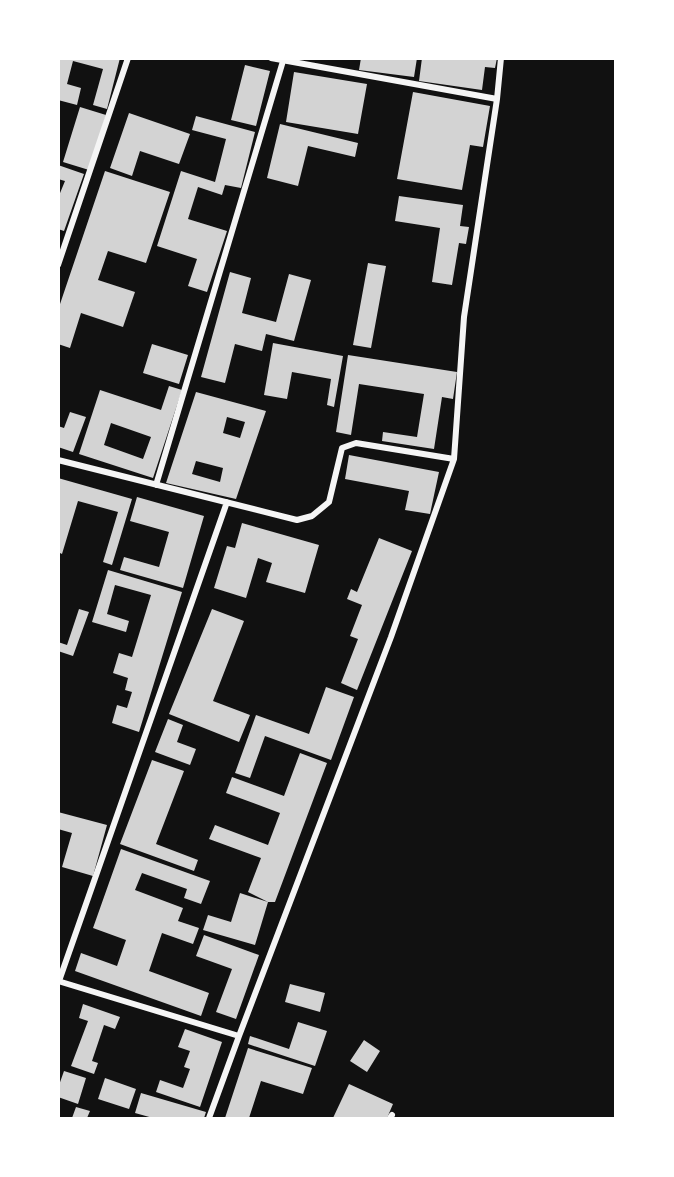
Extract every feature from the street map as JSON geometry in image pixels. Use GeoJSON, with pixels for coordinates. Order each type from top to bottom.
{"type":"FeatureCollection","features":[{"type":"Feature","properties":{"kind":"street"},"geometry":{"type":"LineString","coordinates":[[58,265],[128,58]]}},
{"type":"Feature","properties":{"kind":"street"},"geometry":{"type":"LineString","coordinates":[[271,58],[497,99]]}},
{"type":"Feature","properties":{"kind":"street"},"geometry":{"type":"LineString","coordinates":[[209,1119],[391,637],[454,459],[464,317],[497,99],[501,58]]}},
{"type":"Feature","properties":{"kind":"street"},"geometry":{"type":"LineString","coordinates":[[156,485],[283,61]]}},
{"type":"Feature","properties":{"kind":"street"},"geometry":{"type":"LineString","coordinates":[[58,460],[297,520],[312,516],[329,502],[342,448],[356,443],[454,459]]}},
{"type":"Feature","properties":{"kind":"street"},"geometry":{"type":"LineString","coordinates":[[226,502],[59,981],[239,1036]]}},
{"type":"Feature","properties":{"kind":"building"},"geometry":{"type":"Polygon","coordinates":[[[60,58],[120,58],[107,109],[93,105],[103,69],[73,61],[67,84],[81,88],[77,105],[58,100],[60,58]]]}},
{"type":"Feature","properties":{"kind":"building"},"geometry":{"type":"Polygon","coordinates":[[[361,58],[417,58],[414,77],[359,70],[361,58]]]}},
{"type":"Feature","properties":{"kind":"building"},"geometry":{"type":"Polygon","coordinates":[[[422,58],[464,60],[464,58],[497,58],[495,68],[485,67],[482,90],[419,81],[422,58]]]}},
{"type":"Feature","properties":{"kind":"building"},"geometry":{"type":"Polygon","coordinates":[[[245,65],[270,71],[256,126],[231,120],[245,65]]]}},
{"type":"Feature","properties":{"kind":"building"},"geometry":{"type":"Polygon","coordinates":[[[294,72],[367,84],[358,134],[286,122],[294,72]]]}},
{"type":"Feature","properties":{"kind":"building"},"geometry":{"type":"Polygon","coordinates":[[[413,92],[490,106],[483,147],[470,145],[462,190],[397,179],[413,92]]]}},
{"type":"Feature","properties":{"kind":"building"},"geometry":{"type":"Polygon","coordinates":[[[80,107],[106,115],[89,170],[63,162],[80,107]]]}},
{"type":"Feature","properties":{"kind":"building"},"geometry":{"type":"Polygon","coordinates":[[[129,113],[190,134],[179,164],[140,151],[132,176],[110,168],[129,113]]]}},
{"type":"Feature","properties":{"kind":"building"},"geometry":{"type":"Polygon","coordinates":[[[196,116],[255,132],[241,188],[225,185],[222,195],[198,187],[188,219],[227,231],[207,292],[188,286],[197,259],[157,246],[181,171],[215,182],[226,139],[192,130],[196,116]]]}},
{"type":"Feature","properties":{"kind":"building"},"geometry":{"type":"Polygon","coordinates":[[[280,124],[358,143],[355,157],[308,146],[298,186],[267,178],[280,124]]]}},
{"type":"Feature","properties":{"kind":"building"},"geometry":{"type":"Polygon","coordinates":[[[58,165],[84,174],[64,231],[58,229],[58,198],[65,181],[58,179],[58,165]]]}},
{"type":"Feature","properties":{"kind":"building"},"geometry":{"type":"Polygon","coordinates":[[[105,171],[170,192],[146,263],[108,251],[98,280],[135,292],[123,327],[81,313],[70,348],[58,344],[58,310],[105,171]]]}},
{"type":"Feature","properties":{"kind":"building"},"geometry":{"type":"Polygon","coordinates":[[[399,196],[463,205],[460,226],[469,227],[466,244],[459,243],[452,285],[432,282],[440,228],[395,221],[399,196]]]}},
{"type":"Feature","properties":{"kind":"building"},"geometry":{"type":"Polygon","coordinates":[[[368,263],[386,266],[371,348],[353,345],[368,263]]]}},
{"type":"Feature","properties":{"kind":"building"},"geometry":{"type":"Polygon","coordinates":[[[230,272],[251,278],[242,313],[276,322],[289,274],[311,280],[294,341],[266,334],[262,351],[235,344],[225,383],[201,377],[230,272]]]}},
{"type":"Feature","properties":{"kind":"building"},"geometry":{"type":"Polygon","coordinates":[[[273,343],[343,356],[334,407],[327,405],[331,379],[292,372],[287,399],[264,395],[273,343]]]}},
{"type":"Feature","properties":{"kind":"building"},"geometry":{"type":"Polygon","coordinates":[[[152,344],[188,355],[179,384],[143,373],[152,344]]]}},
{"type":"Feature","properties":{"kind":"building"},"geometry":{"type":"Polygon","coordinates":[[[348,355],[457,372],[453,399],[442,397],[434,449],[382,441],[383,432],[417,437],[424,394],[359,384],[351,435],[336,432],[348,355]]]}},
{"type":"Feature","properties":{"kind":"building"},"geometry":{"type":"Polygon","coordinates":[[[169,386],[182,390],[153,478],[79,454],[100,390],[161,410],[169,386]],[[111,423],[104,445],[143,459],[151,437],[111,423]]]}},
{"type":"Feature","properties":{"kind":"building"},"geometry":{"type":"Polygon","coordinates":[[[196,392],[266,411],[236,499],[166,483],[196,392]],[[227,417],[223,433],[240,438],[245,422],[227,417]],[[196,461],[192,474],[220,482],[223,468],[196,461]]]}},
{"type":"Feature","properties":{"kind":"building"},"geometry":{"type":"Polygon","coordinates":[[[70,412],[86,417],[73,452],[58,447],[58,426],[64,428],[70,412]]]}},
{"type":"Feature","properties":{"kind":"building"},"geometry":{"type":"Polygon","coordinates":[[[349,455],[439,472],[430,514],[405,510],[409,491],[345,479],[349,455]]]}},
{"type":"Feature","properties":{"kind":"building"},"geometry":{"type":"Polygon","coordinates":[[[58,478],[132,499],[112,565],[103,562],[118,512],[78,501],[62,554],[58,552],[58,478]]]}},
{"type":"Feature","properties":{"kind":"building"},"geometry":{"type":"Polygon","coordinates":[[[137,497],[204,516],[183,588],[120,570],[124,557],[159,567],[169,532],[130,521],[137,497]]]}},
{"type":"Feature","properties":{"kind":"building"},"geometry":{"type":"Polygon","coordinates":[[[242,523],[319,545],[305,593],[266,582],[272,563],[258,558],[246,598],[214,588],[227,546],[235,548],[242,523]]]}},
{"type":"Feature","properties":{"kind":"building"},"geometry":{"type":"Polygon","coordinates":[[[379,538],[412,551],[357,690],[341,683],[358,639],[350,636],[362,605],[347,599],[351,589],[357,592],[379,538]]]}},
{"type":"Feature","properties":{"kind":"building"},"geometry":{"type":"Polygon","coordinates":[[[108,570],[182,592],[139,732],[112,723],[117,705],[127,708],[132,692],[125,690],[128,678],[113,673],[119,653],[132,657],[151,595],[115,585],[107,614],[129,621],[126,632],[92,622],[108,570]]]}},
{"type":"Feature","properties":{"kind":"building"},"geometry":{"type":"Polygon","coordinates":[[[79,609],[89,612],[73,656],[58,651],[58,642],[67,645],[79,609]]]}},
{"type":"Feature","properties":{"kind":"building"},"geometry":{"type":"Polygon","coordinates":[[[212,609],[244,621],[213,701],[250,715],[239,742],[169,714],[212,609]]]}},
{"type":"Feature","properties":{"kind":"building"},"geometry":{"type":"Polygon","coordinates":[[[326,687],[354,697],[331,760],[265,736],[250,778],[235,773],[256,715],[309,734],[326,687]]]}},
{"type":"Feature","properties":{"kind":"building"},"geometry":{"type":"Polygon","coordinates":[[[168,719],[183,725],[177,742],[196,749],[190,765],[155,752],[168,719]]]}},
{"type":"Feature","properties":{"kind":"building"},"geometry":{"type":"Polygon","coordinates":[[[300,753],[327,763],[275,902],[268,902],[248,892],[261,858],[209,839],[215,825],[268,845],[280,813],[226,793],[232,777],[284,796],[300,753]]]}},
{"type":"Feature","properties":{"kind":"building"},"geometry":{"type":"Polygon","coordinates":[[[152,760],[184,771],[156,844],[198,860],[194,871],[120,844],[152,760]]]}},
{"type":"Feature","properties":{"kind":"building"},"geometry":{"type":"Polygon","coordinates":[[[58,812],[107,825],[93,876],[62,867],[72,833],[58,829],[58,812]]]}},
{"type":"Feature","properties":{"kind":"building"},"geometry":{"type":"Polygon","coordinates":[[[121,849],[210,881],[201,904],[184,898],[187,889],[142,873],[135,890],[183,908],[178,921],[199,928],[193,944],[162,933],[149,971],[209,993],[201,1016],[75,971],[81,953],[117,966],[126,940],[93,928],[121,849]]]}},
{"type":"Feature","properties":{"kind":"building"},"geometry":{"type":"Polygon","coordinates":[[[240,893],[268,902],[255,945],[203,930],[208,915],[231,922],[240,893]]]}},
{"type":"Feature","properties":{"kind":"building"},"geometry":{"type":"Polygon","coordinates":[[[204,935],[259,955],[236,1019],[216,1012],[232,969],[196,956],[204,935]]]}},
{"type":"Feature","properties":{"kind":"building"},"geometry":{"type":"Polygon","coordinates":[[[290,984],[325,993],[320,1012],[285,1002],[290,984]]]}},
{"type":"Feature","properties":{"kind":"building"},"geometry":{"type":"Polygon","coordinates":[[[83,1004],[120,1017],[115,1029],[104,1025],[92,1061],[98,1063],[94,1074],[71,1066],[88,1021],[79,1018],[83,1004]]]}},
{"type":"Feature","properties":{"kind":"building"},"geometry":{"type":"Polygon","coordinates":[[[298,1022],[327,1031],[315,1066],[248,1044],[250,1036],[289,1049],[298,1022]]]}},
{"type":"Feature","properties":{"kind":"building"},"geometry":{"type":"Polygon","coordinates":[[[185,1029],[222,1042],[200,1107],[156,1092],[160,1080],[183,1088],[190,1069],[184,1067],[190,1051],[178,1047],[185,1029]]]}},
{"type":"Feature","properties":{"kind":"building"},"geometry":{"type":"Polygon","coordinates":[[[364,1040],[380,1051],[367,1072],[350,1061],[364,1040]]]}},
{"type":"Feature","properties":{"kind":"building"},"geometry":{"type":"Polygon","coordinates":[[[248,1048],[312,1068],[303,1094],[261,1081],[249,1118],[225,1118],[248,1048]]]}},
{"type":"Feature","properties":{"kind":"building"},"geometry":{"type":"Polygon","coordinates":[[[64,1071],[86,1078],[78,1104],[58,1097],[58,1088],[64,1071]]]}},
{"type":"Feature","properties":{"kind":"building"},"geometry":{"type":"Polygon","coordinates":[[[105,1078],[136,1089],[129,1109],[98,1099],[105,1078]]]}},
{"type":"Feature","properties":{"kind":"building"},"geometry":{"type":"Polygon","coordinates":[[[349,1084],[393,1104],[387,1118],[333,1118],[349,1084]]]}},
{"type":"Feature","properties":{"kind":"building"},"geometry":{"type":"Polygon","coordinates":[[[141,1093],[206,1112],[204,1118],[153,1118],[135,1113],[141,1093]]]}},
{"type":"Feature","properties":{"kind":"building"},"geometry":{"type":"Polygon","coordinates":[[[76,1107],[90,1111],[87,1118],[72,1118],[76,1107]]]}}]}
